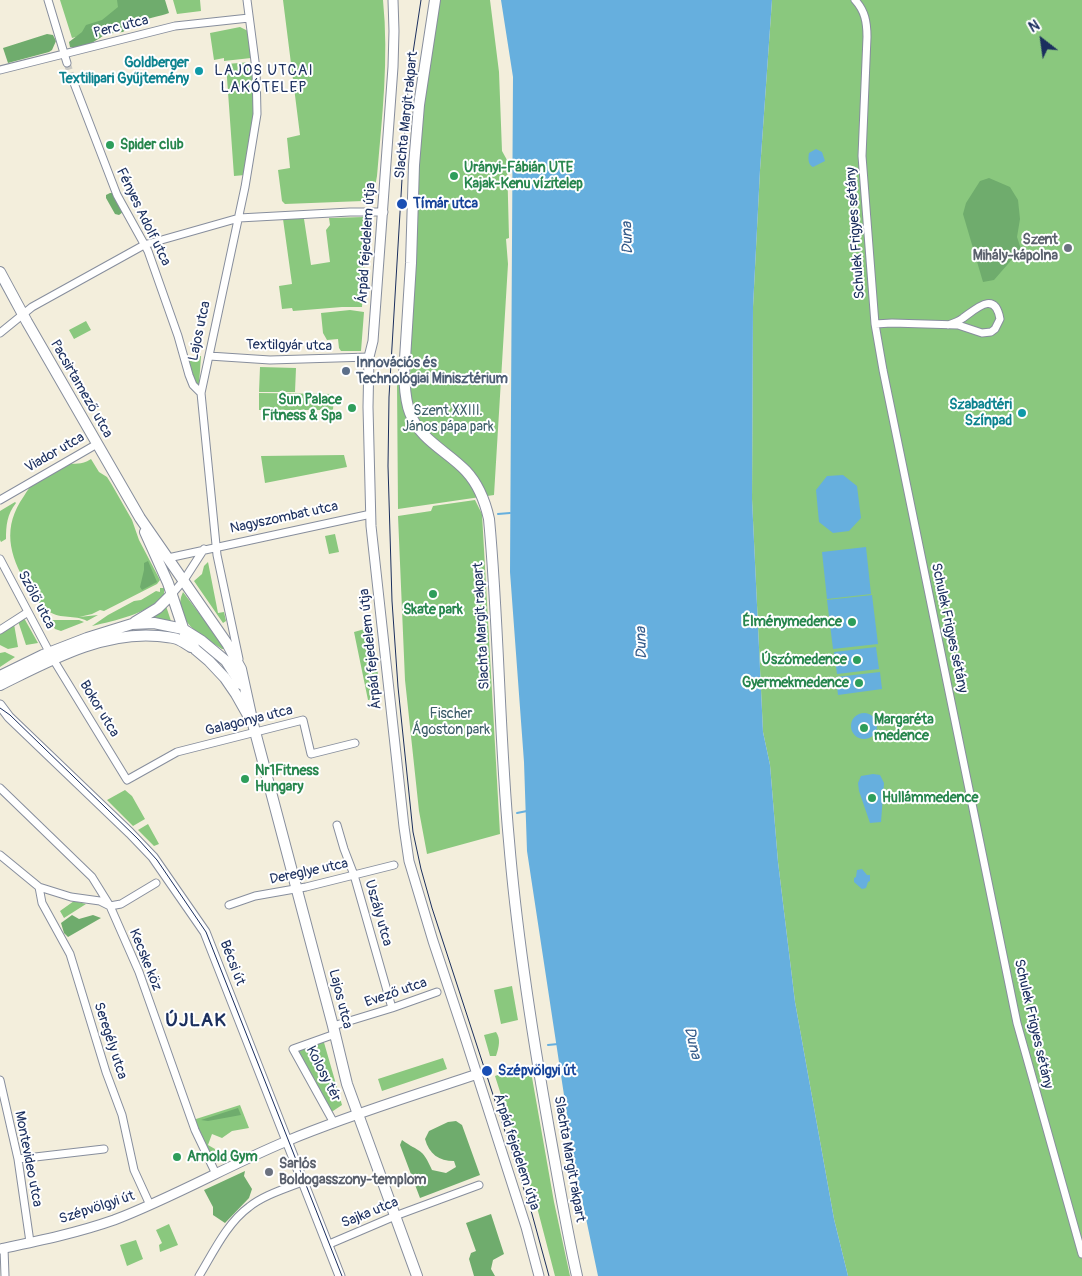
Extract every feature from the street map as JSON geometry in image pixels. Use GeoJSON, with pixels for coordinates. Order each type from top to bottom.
{"type":"FeatureCollection","features":[{"type":"Feature","properties":{"kind":"main road","name":"Slachta Margit rakpart"},"geometry":{"type":"LineString","coordinates":[[435,0],[419,105],[414,165],[411,263],[404,375],[405,390],[413,419],[436,447],[464,470],[474,481],[486,505],[489,519],[504,781],[514,896],[527,999],[577,1276]]}},
{"type":"Feature","properties":{"kind":"main road","name":"Pacsirtamező utca"},"geometry":{"type":"LineString","coordinates":[[0,272],[22,314],[140,518],[228,645]]}},
{"type":"Feature","properties":{"kind":"main road","name":"Pacsirtamező utca"},"geometry":{"type":"LineString","coordinates":[[140,518],[172,594],[183,630],[190,644],[196,650]]}},
{"type":"Feature","properties":{"kind":"main road"},"geometry":{"type":"LineString","coordinates":[[132,624],[158,608],[172,594]]}},
{"type":"Feature","properties":{"kind":"main road"},"geometry":{"type":"LineString","coordinates":[[0,676],[51,656],[103,632],[132,624],[154,623],[183,630],[220,655],[240,681],[248,699]]}},
{"type":"Feature","properties":{"kind":"main road"},"geometry":{"type":"LineString","coordinates":[[0,685],[51,656],[113,638],[148,636],[178,639],[196,650]]}},
{"type":"Feature","properties":{"kind":"main road","name":"Lajos utca"},"geometry":{"type":"LineString","coordinates":[[228,645],[241,669],[254,728],[347,1084],[417,1276]]}},
{"type":"Feature","properties":{"kind":"main road","name":"Lajos utca"},"geometry":{"type":"LineString","coordinates":[[196,650],[225,678],[254,728]]}},
{"type":"Feature","properties":{"kind":"street"},"geometry":{"type":"LineString","coordinates":[[48,0],[67,63]]}},
{"type":"Feature","properties":{"kind":"street","name":"Lajos utca"},"geometry":{"type":"LineString","coordinates":[[241,669],[216,546],[201,393],[239,218],[257,114],[256,69],[247,0]]}},
{"type":"Feature","properties":{"kind":"street","name":"Árpád fejedelem útja"},"geometry":{"type":"LineString","coordinates":[[393,0],[394,31],[384,212],[373,341],[369,357],[368,440],[371,514],[409,861],[539,1276]]}},
{"type":"Feature","properties":{"kind":"street","name":"Schulek Frigyes sétány"},"geometry":{"type":"LineString","coordinates":[[855,0],[864,12],[866,25],[862,156],[875,324],[883,370],[1017,1022],[1082,1254]]}},
{"type":"Feature","properties":{"kind":"street","name":"Perc utca"},"geometry":{"type":"LineString","coordinates":[[0,70],[175,26],[249,18]]}},
{"type":"Feature","properties":{"kind":"street","name":"Fényes Adolf utca"},"geometry":{"type":"LineString","coordinates":[[72,78],[116,195],[144,245],[157,275],[178,336],[188,375],[193,385],[201,393]]}},
{"type":"Feature","properties":{"kind":"street"},"geometry":{"type":"LineString","coordinates":[[0,332],[22,314],[44,300],[144,245],[239,218],[384,212]]}},
{"type":"Feature","properties":{"kind":"street"},"geometry":{"type":"LineString","coordinates":[[875,324],[948,325],[987,333],[995,330],[1000,319],[996,308],[984,303],[962,319],[948,325]]}},
{"type":"Feature","properties":{"kind":"street","name":"Textilgyár utca"},"geometry":{"type":"LineString","coordinates":[[209,356],[270,360],[369,357]]}},
{"type":"Feature","properties":{"kind":"street","name":"Viador utca"},"geometry":{"type":"LineString","coordinates":[[0,500],[97,444]]}},
{"type":"Feature","properties":{"kind":"street","name":"Nagyszombat utca"},"geometry":{"type":"LineString","coordinates":[[168,558],[216,546],[371,514]]}},
{"type":"Feature","properties":{"kind":"street"},"geometry":{"type":"LineString","coordinates":[[172,594],[184,580],[204,549]]}},
{"type":"Feature","properties":{"kind":"street","name":"Szőlő utca"},"geometry":{"type":"LineString","coordinates":[[0,559],[51,656]]}},
{"type":"Feature","properties":{"kind":"street"},"geometry":{"type":"LineString","coordinates":[[176,606],[178,593],[184,580]]}},
{"type":"Feature","properties":{"kind":"street"},"geometry":{"type":"LineString","coordinates":[[0,630],[28,612]]}},
{"type":"Feature","properties":{"kind":"street","name":"Bokor utca"},"geometry":{"type":"LineString","coordinates":[[51,656],[127,780]]}},
{"type":"Feature","properties":{"kind":"street","name":"Bécsi út"},"geometry":{"type":"LineString","coordinates":[[0,705],[9,717],[147,851],[168,876],[195,915],[205,932],[340,1276]]}},
{"type":"Feature","properties":{"kind":"street","name":"Bécsi út"},"geometry":{"type":"LineString","coordinates":[[0,712],[9,717]]}},
{"type":"Feature","properties":{"kind":"street","name":"Galagonya utca"},"geometry":{"type":"LineString","coordinates":[[127,780],[177,752],[254,728],[303,720],[311,754],[355,743]]}},
{"type":"Feature","properties":{"kind":"street","name":"Kecske köz"},"geometry":{"type":"LineString","coordinates":[[0,788],[92,877],[110,906],[139,972],[195,1130],[216,1174]]}},
{"type":"Feature","properties":{"kind":"street","name":"Uszály utca"},"geometry":{"type":"LineString","coordinates":[[337,825],[354,875],[392,1008]]}},
{"type":"Feature","properties":{"kind":"street"},"geometry":{"type":"LineString","coordinates":[[0,855],[39,888],[71,897],[100,901],[110,906],[121,904],[156,883]]}},
{"type":"Feature","properties":{"kind":"street","name":"Dereglye utca"},"geometry":{"type":"LineString","coordinates":[[229,905],[255,896],[394,865]]}},
{"type":"Feature","properties":{"kind":"street","name":"Seregély utca"},"geometry":{"type":"LineString","coordinates":[[39,888],[42,903],[70,954],[106,1072],[122,1115],[134,1170],[150,1205]]}},
{"type":"Feature","properties":{"kind":"street","name":"Evező utca"},"geometry":{"type":"LineString","coordinates":[[334,1030],[437,992]]}},
{"type":"Feature","properties":{"kind":"street","name":"Kolosy tér"},"geometry":{"type":"LineString","coordinates":[[334,1030],[293,1049],[334,1123]]}},
{"type":"Feature","properties":{"kind":"street","name":"Szépvölgyi út"},"geometry":{"type":"LineString","coordinates":[[2,1248],[86,1229],[150,1205],[286,1141],[357,1114],[477,1074]]}},
{"type":"Feature","properties":{"kind":"street","name":"Montevideo utca"},"geometry":{"type":"LineString","coordinates":[[0,1080],[18,1159],[30,1242]]}},
{"type":"Feature","properties":{"kind":"street"},"geometry":{"type":"LineString","coordinates":[[18,1159],[104,1149]]}},
{"type":"Feature","properties":{"kind":"street"},"geometry":{"type":"LineString","coordinates":[[199,1276],[230,1227],[248,1208],[258,1201],[302,1182]]}},
{"type":"Feature","properties":{"kind":"street","name":"Sajka utca"},"geometry":{"type":"LineString","coordinates":[[327,1245],[395,1216],[479,1185]]}},
{"type":"Feature","properties":{"kind":"street"},"geometry":{"type":"LineString","coordinates":[[2,1248],[5,1276]]}},
{"type":"Feature","properties":{"kind":"green space"},"geometry":{"type":"Polygon","coordinates":[[[60,0],[156,0],[160,14],[72,38],[60,0]]]}},
{"type":"Feature","properties":{"kind":"green space"},"geometry":{"type":"Polygon","coordinates":[[[117,0],[165,0],[169,13],[140,21],[123,32],[105,35],[86,46],[79,48],[70,47],[69,42],[82,32],[86,25],[102,20],[118,7],[117,0]]]}},
{"type":"Feature","properties":{"kind":"green space"},"geometry":{"type":"Polygon","coordinates":[[[173,0],[200,0],[201,11],[177,14],[173,0]]]}},
{"type":"Feature","properties":{"kind":"green space"},"geometry":{"type":"Polygon","coordinates":[[[283,0],[383,0],[385,66],[381,132],[375,187],[368,187],[366,200],[285,204],[282,201],[278,170],[290,168],[287,138],[300,135],[283,0]]]}},
{"type":"Feature","properties":{"kind":"green space","name":"Szent XXIII. János pápa park"},"geometry":{"type":"Polygon","coordinates":[[[440,0],[490,0],[499,72],[502,151],[507,160],[509,238],[506,239],[508,264],[494,495],[398,509],[397,382],[410,380],[418,117],[440,0]]]}},
{"type":"Feature","properties":{"kind":"green space"},"geometry":{"type":"Polygon","coordinates":[[[772,0],[1082,0],[1082,1276],[848,1276],[834,1219],[795,1002],[778,862],[770,765],[763,732],[752,499],[753,307],[772,0]]]}},
{"type":"Feature","properties":{"kind":"green space"},"geometry":{"type":"Polygon","coordinates":[[[240,27],[248,31],[251,58],[224,61],[224,58],[214,60],[210,33],[240,27]]]}},
{"type":"Feature","properties":{"kind":"green space"},"geometry":{"type":"Polygon","coordinates":[[[47,34],[53,35],[56,41],[52,50],[8,63],[3,48],[47,34]]]}},
{"type":"Feature","properties":{"kind":"green space"},"geometry":{"type":"Polygon","coordinates":[[[252,62],[254,115],[245,175],[234,176],[226,64],[252,62]]]}},
{"type":"Feature","properties":{"kind":"green space"},"geometry":{"type":"Polygon","coordinates":[[[989,178],[1010,187],[1018,200],[1020,219],[1017,237],[1021,249],[994,280],[983,282],[963,214],[966,203],[980,181],[989,178]]]}},
{"type":"Feature","properties":{"kind":"green space"},"geometry":{"type":"Polygon","coordinates":[[[113,193],[123,212],[119,215],[115,214],[106,198],[106,195],[113,193]]]}},
{"type":"Feature","properties":{"kind":"green space"},"geometry":{"type":"Polygon","coordinates":[[[364,217],[367,219],[362,307],[293,311],[292,308],[282,309],[279,286],[292,284],[283,219],[304,219],[311,265],[330,262],[326,230],[330,225],[329,218],[364,217]]]}},
{"type":"Feature","properties":{"kind":"green space"},"geometry":{"type":"Polygon","coordinates":[[[350,310],[364,312],[361,351],[341,351],[338,339],[327,340],[323,333],[321,313],[350,310]]]}},
{"type":"Feature","properties":{"kind":"green space"},"geometry":{"type":"Polygon","coordinates":[[[86,321],[91,330],[74,339],[69,330],[86,321]]]}},
{"type":"Feature","properties":{"kind":"green space"},"geometry":{"type":"Polygon","coordinates":[[[201,356],[199,385],[195,383],[186,358],[201,356]]]}},
{"type":"Feature","properties":{"kind":"green space"},"geometry":{"type":"Polygon","coordinates":[[[260,367],[296,368],[295,392],[259,392],[260,367]]]}},
{"type":"Feature","properties":{"kind":"green space"},"geometry":{"type":"Polygon","coordinates":[[[259,393],[334,394],[333,410],[259,410],[259,393]]]}},
{"type":"Feature","properties":{"kind":"green space"},"geometry":{"type":"Polygon","coordinates":[[[344,455],[347,467],[265,483],[261,456],[344,455]]]}},
{"type":"Feature","properties":{"kind":"green space"},"geometry":{"type":"Polygon","coordinates":[[[91,459],[99,472],[107,477],[132,520],[139,540],[160,580],[157,584],[104,611],[100,610],[79,617],[98,615],[87,621],[53,614],[39,603],[21,574],[12,552],[10,541],[17,507],[32,485],[58,468],[91,459]]]}},
{"type":"Feature","properties":{"kind":"green space","name":"Fischer Ágoston park"},"geometry":{"type":"Polygon","coordinates":[[[475,500],[482,514],[500,834],[427,854],[419,811],[405,680],[398,516],[431,511],[433,506],[475,500]]]}},
{"type":"Feature","properties":{"kind":"green space"},"geometry":{"type":"Polygon","coordinates":[[[15,502],[8,520],[6,539],[1,542],[0,511],[15,502]]]}},
{"type":"Feature","properties":{"kind":"green space"},"geometry":{"type":"Polygon","coordinates":[[[335,534],[339,552],[329,554],[325,536],[335,534]]]}},
{"type":"Feature","properties":{"kind":"green space"},"geometry":{"type":"Polygon","coordinates":[[[148,561],[157,582],[142,590],[140,587],[144,563],[148,561]]]}},
{"type":"Feature","properties":{"kind":"green space"},"geometry":{"type":"Polygon","coordinates":[[[208,562],[218,613],[224,612],[226,621],[223,623],[194,581],[202,574],[204,566],[208,562]]]}},
{"type":"Feature","properties":{"kind":"green space"},"geometry":{"type":"Polygon","coordinates":[[[160,588],[164,588],[164,595],[149,607],[121,619],[92,626],[134,601],[141,600],[156,591],[160,592],[160,588]]]}},
{"type":"Feature","properties":{"kind":"green space"},"geometry":{"type":"Polygon","coordinates":[[[183,592],[224,646],[224,649],[198,633],[185,619],[181,611],[180,602],[183,592]]]}},
{"type":"Feature","properties":{"kind":"green space"},"geometry":{"type":"Polygon","coordinates":[[[166,606],[171,621],[148,619],[166,606]]]}},
{"type":"Feature","properties":{"kind":"green space"},"geometry":{"type":"Polygon","coordinates":[[[24,618],[38,643],[26,645],[18,621],[24,618]]]}},
{"type":"Feature","properties":{"kind":"green space"},"geometry":{"type":"Polygon","coordinates":[[[48,620],[79,620],[84,622],[61,631],[55,629],[48,620]]]}},
{"type":"Feature","properties":{"kind":"green space"},"geometry":{"type":"Polygon","coordinates":[[[14,624],[18,647],[8,649],[0,645],[0,633],[14,624]]]}},
{"type":"Feature","properties":{"kind":"green space"},"geometry":{"type":"Polygon","coordinates":[[[372,627],[381,699],[368,700],[354,632],[372,627]]]}},
{"type":"Feature","properties":{"kind":"green space"},"geometry":{"type":"Polygon","coordinates":[[[5,652],[15,657],[0,667],[0,653],[5,652]]]}},
{"type":"Feature","properties":{"kind":"green space"},"geometry":{"type":"Polygon","coordinates":[[[125,790],[132,796],[145,819],[133,826],[107,800],[125,790]]]}},
{"type":"Feature","properties":{"kind":"green space"},"geometry":{"type":"Polygon","coordinates":[[[148,824],[159,844],[154,846],[138,830],[148,824]]]}},
{"type":"Feature","properties":{"kind":"green space"},"geometry":{"type":"Polygon","coordinates":[[[74,901],[86,904],[64,918],[60,911],[74,901]]]}},
{"type":"Feature","properties":{"kind":"green space"},"geometry":{"type":"Polygon","coordinates":[[[72,915],[79,919],[93,915],[101,918],[68,937],[64,933],[61,923],[72,915]]]}},
{"type":"Feature","properties":{"kind":"green space"},"geometry":{"type":"Polygon","coordinates":[[[512,986],[518,1020],[501,1024],[494,990],[512,986]]]}},
{"type":"Feature","properties":{"kind":"green space"},"geometry":{"type":"Polygon","coordinates":[[[496,1032],[499,1040],[498,1049],[496,1056],[490,1056],[484,1035],[496,1032]]]}},
{"type":"Feature","properties":{"kind":"green space"},"geometry":{"type":"Polygon","coordinates":[[[323,1039],[342,1105],[330,1113],[297,1053],[299,1049],[323,1039]]]}},
{"type":"Feature","properties":{"kind":"green space"},"geometry":{"type":"Polygon","coordinates":[[[443,1058],[447,1069],[382,1091],[378,1079],[443,1058]]]}},
{"type":"Feature","properties":{"kind":"green space"},"geometry":{"type":"Polygon","coordinates":[[[530,1066],[554,1202],[570,1276],[555,1276],[538,1211],[495,1076],[519,1067],[530,1066]]]}},
{"type":"Feature","properties":{"kind":"green space"},"geometry":{"type":"Polygon","coordinates":[[[240,1105],[249,1128],[232,1131],[222,1138],[212,1134],[208,1145],[215,1149],[213,1162],[195,1126],[196,1119],[240,1105]]]}},
{"type":"Feature","properties":{"kind":"green space"},"geometry":{"type":"Polygon","coordinates":[[[238,1108],[241,1115],[208,1121],[201,1120],[238,1108]]]}},
{"type":"Feature","properties":{"kind":"green space"},"geometry":{"type":"Polygon","coordinates":[[[456,1121],[462,1125],[480,1175],[420,1198],[400,1145],[402,1140],[423,1154],[432,1170],[446,1173],[456,1167],[454,1161],[444,1160],[435,1156],[429,1149],[425,1139],[429,1131],[448,1122],[456,1121]]]}},
{"type":"Feature","properties":{"kind":"green space"},"geometry":{"type":"Polygon","coordinates":[[[245,1171],[244,1176],[252,1189],[249,1198],[225,1223],[213,1215],[213,1207],[204,1190],[245,1171]]]}},
{"type":"Feature","properties":{"kind":"green space"},"geometry":{"type":"Polygon","coordinates":[[[491,1214],[504,1254],[493,1260],[491,1269],[495,1276],[474,1276],[469,1259],[471,1253],[476,1251],[466,1223],[491,1214]]]}},
{"type":"Feature","properties":{"kind":"green space"},"geometry":{"type":"Polygon","coordinates":[[[169,1224],[178,1245],[160,1252],[159,1245],[162,1243],[156,1230],[169,1224]]]}},
{"type":"Feature","properties":{"kind":"green space"},"geometry":{"type":"Polygon","coordinates":[[[136,1240],[143,1259],[127,1266],[120,1245],[136,1240]]]}},
{"type":"Feature","properties":{"kind":"water","name":"Duna"},"geometry":{"type":"Polygon","coordinates":[[[501,0],[772,0],[753,307],[752,499],[763,732],[770,765],[778,862],[795,1002],[834,1219],[848,1276],[598,1276],[574,1161],[527,851],[524,762],[510,572],[513,77],[501,0]]]}},
{"type":"Feature","properties":{"kind":"water"},"geometry":{"type":"Polygon","coordinates":[[[816,149],[822,152],[825,161],[813,167],[809,163],[809,153],[816,149]]]}},
{"type":"Feature","properties":{"kind":"water"},"geometry":{"type":"Polygon","coordinates":[[[843,475],[857,486],[861,518],[849,531],[833,533],[819,522],[816,490],[827,476],[843,475]]]}},
{"type":"Feature","properties":{"kind":"water"},"geometry":{"type":"Polygon","coordinates":[[[866,547],[871,594],[827,599],[822,552],[866,547]]]}},
{"type":"Feature","properties":{"kind":"water","name":"Élménymedence"},"geometry":{"type":"Polygon","coordinates":[[[872,595],[878,644],[833,649],[827,600],[872,595]]]}},
{"type":"Feature","properties":{"kind":"water","name":"Úszómedence"},"geometry":{"type":"Polygon","coordinates":[[[876,647],[879,669],[837,674],[834,652],[876,647]]]}},
{"type":"Feature","properties":{"kind":"water","name":"Gyermekmedence"},"geometry":{"type":"Polygon","coordinates":[[[880,672],[882,689],[838,695],[836,677],[880,672]]]}},
{"type":"Feature","properties":{"kind":"water","name":"Margaréta medence"},"geometry":{"type":"Polygon","coordinates":[[[864,713],[873,717],[877,726],[873,735],[864,739],[855,735],[851,726],[855,717],[864,713]]]}},
{"type":"Feature","properties":{"kind":"water","name":"Hullámmedence"},"geometry":{"type":"Polygon","coordinates":[[[880,775],[884,783],[881,822],[870,823],[858,783],[861,776],[880,775]]]}},
{"type":"Feature","properties":{"kind":"water"},"geometry":{"type":"Polygon","coordinates":[[[862,869],[867,875],[870,875],[870,881],[866,888],[862,889],[854,882],[854,878],[856,877],[857,870],[862,869]]]}},
{"type":"Feature","properties":{"kind":"waterway"},"geometry":{"type":"LineString","coordinates":[[498,514],[510,513]]}},
{"type":"Feature","properties":{"kind":"waterway"},"geometry":{"type":"LineString","coordinates":[[517,813],[527,811]]}},
{"type":"Feature","properties":{"kind":"waterway"},"geometry":{"type":"LineString","coordinates":[[548,1045],[558,1044]]}},
{"type":"Feature","properties":{"kind":"tunnel"},"geometry":{"type":"LineString","coordinates":[[67,63],[72,78]]}},
{"type":"Feature","properties":{"kind":"tram line"},"geometry":{"type":"LineString","coordinates":[[421,0],[406,112],[389,397],[388,466],[392,601],[398,687],[413,832],[421,869],[532,1214],[549,1276]]}},
{"type":"Feature","properties":{"kind":"tram line"},"geometry":{"type":"LineString","coordinates":[[0,708],[10,715],[138,839],[157,860],[206,932],[342,1276]]}},
{"type":"Feature","properties":{"kind":"place","name":"Goldberger Textilipari Gyűjtemény"},"geometry":{"type":"Point","coordinates":[199,71]}},
{"type":"Feature","properties":{"kind":"place","name":"Spider club"},"geometry":{"type":"Point","coordinates":[110,145]}},
{"type":"Feature","properties":{"kind":"place","name":"Urányi-Fábián UTE Kajak-Kenu vízitelep"},"geometry":{"type":"Point","coordinates":[454,176]}},
{"type":"Feature","properties":{"kind":"place","name":"Tímár utca"},"geometry":{"type":"Point","coordinates":[402,204]}},
{"type":"Feature","properties":{"kind":"place","name":"Szent Mihály-kápolna"},"geometry":{"type":"Point","coordinates":[1068,248]}},
{"type":"Feature","properties":{"kind":"place","name":"Innovációs és Technológiai Minisztérium"},"geometry":{"type":"Point","coordinates":[346,371]}},
{"type":"Feature","properties":{"kind":"place","name":"Sun Palace Fitness & Spa"},"geometry":{"type":"Point","coordinates":[352,408]}},
{"type":"Feature","properties":{"kind":"place","name":"Szabadtéri Színpad"},"geometry":{"type":"Point","coordinates":[1022,413]}},
{"type":"Feature","properties":{"kind":"place","name":"Skate park"},"geometry":{"type":"Point","coordinates":[433,594]}},
{"type":"Feature","properties":{"kind":"place","name":"Élménymedence"},"geometry":{"type":"Point","coordinates":[852,622]}},
{"type":"Feature","properties":{"kind":"place","name":"Úszómedence"},"geometry":{"type":"Point","coordinates":[857,660]}},
{"type":"Feature","properties":{"kind":"place","name":"Gyermekmedence"},"geometry":{"type":"Point","coordinates":[859,683]}},
{"type":"Feature","properties":{"kind":"place","name":"Margaréta medence"},"geometry":{"type":"Point","coordinates":[864,728]}},
{"type":"Feature","properties":{"kind":"place","name":"Nr1Fitness Hungary"},"geometry":{"type":"Point","coordinates":[245,779]}},
{"type":"Feature","properties":{"kind":"place","name":"Hullámmedence"},"geometry":{"type":"Point","coordinates":[872,798]}},
{"type":"Feature","properties":{"kind":"place","name":"Szépvölgyi út"},"geometry":{"type":"Point","coordinates":[487,1071]}},
{"type":"Feature","properties":{"kind":"place","name":"Arnold Gym"},"geometry":{"type":"Point","coordinates":[177,1157]}},
{"type":"Feature","properties":{"kind":"place","name":"Sarlós Boldogasszony-templom"},"geometry":{"type":"Point","coordinates":[269,1172]}},
{"type":"Feature","properties":{"kind":"district","name":"LAJOS UTCAI LAKÓTELEP"},"geometry":{"type":"Point","coordinates":[264,80]}},
{"type":"Feature","properties":{"kind":"district","name":"ÚJLAK"},"geometry":{"type":"Point","coordinates":[196,1021]}}]}
